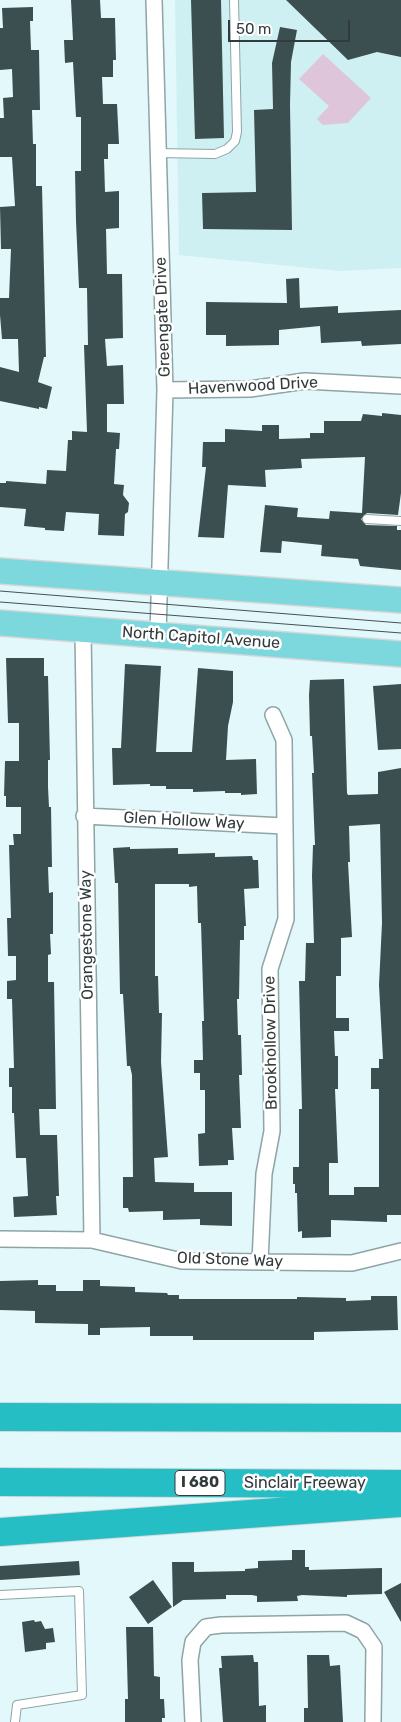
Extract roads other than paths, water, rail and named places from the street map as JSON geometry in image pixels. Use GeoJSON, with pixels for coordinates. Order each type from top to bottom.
{"type":"FeatureCollection","features":[{"type":"Feature","properties":{"kind":"highway"},"geometry":{"type":"LineString","coordinates":[[0,1401],[226,1417]]}},
{"type":"Feature","properties":{"kind":"highway"},"geometry":{"type":"LineString","coordinates":[[0,1417],[401,1418]]}},
{"type":"Feature","properties":{"kind":"highway","name":"Sinclair Freeway"},"geometry":{"type":"LineString","coordinates":[[0,1482],[401,1484]]}},
{"type":"Feature","properties":{"kind":"highway"},"geometry":{"type":"LineString","coordinates":[[3,1532],[401,1503]]}},
{"type":"Feature","properties":{"kind":"main road"},"geometry":{"type":"LineString","coordinates":[[0,571],[401,600]]}},
{"type":"Feature","properties":{"kind":"main road","name":"North Capitol Avenue"},"geometry":{"type":"LineString","coordinates":[[0,623],[401,654]]}},
{"type":"Feature","properties":{"kind":"street","name":"Greengate Drive"},"geometry":{"type":"LineString","coordinates":[[154,0],[165,390],[158,634]]}},
{"type":"Feature","properties":{"kind":"street","name":"Havenwood Drive"},"geometry":{"type":"LineString","coordinates":[[165,390],[250,389],[305,381],[401,386]]}},
{"type":"Feature","properties":{"kind":"street","name":"Orangestone Way"},"geometry":{"type":"LineString","coordinates":[[83,630],[84,816],[92,1240]]}},
{"type":"Feature","properties":{"kind":"street","name":"Brookhollow Drive"},"geometry":{"type":"LineString","coordinates":[[260,1262],[264,1174],[272,1131],[270,969],[286,919],[284,740],[273,715]]}},
{"type":"Feature","properties":{"kind":"street","name":"Glen Hollow Way"},"geometry":{"type":"LineString","coordinates":[[84,816],[284,826]]}},
{"type":"Feature","properties":{"kind":"street","name":"Old Stone Way"},"geometry":{"type":"LineString","coordinates":[[0,1239],[92,1240],[182,1261],[352,1263],[401,1252]]}},
{"type":"Feature","properties":{"kind":"street"},"geometry":{"type":"LineString","coordinates":[[193,1722],[190,1660],[193,1642],[206,1628],[221,1624],[346,1624],[363,1631],[374,1647],[373,1722]]}},
{"type":"Feature","properties":{"kind":"lane"},"geometry":{"type":"LineString","coordinates":[[157,154],[215,154],[227,150],[235,141],[237,132],[234,0]]}},
{"type":"Feature","properties":{"kind":"lane"},"geometry":{"type":"LineString","coordinates":[[367,518],[401,521]]}},
{"type":"Feature","properties":{"kind":"lane"},"geometry":{"type":"LineString","coordinates":[[0,1596],[79,1591],[82,1695],[17,1705],[15,1722]]}},
{"type":"Feature","properties":{"kind":"tram line"},"geometry":{"type":"LineString","coordinates":[[0,591],[401,623]]}},
{"type":"Feature","properties":{"kind":"tram line"},"geometry":{"type":"LineString","coordinates":[[0,602],[401,633]]}}]}
